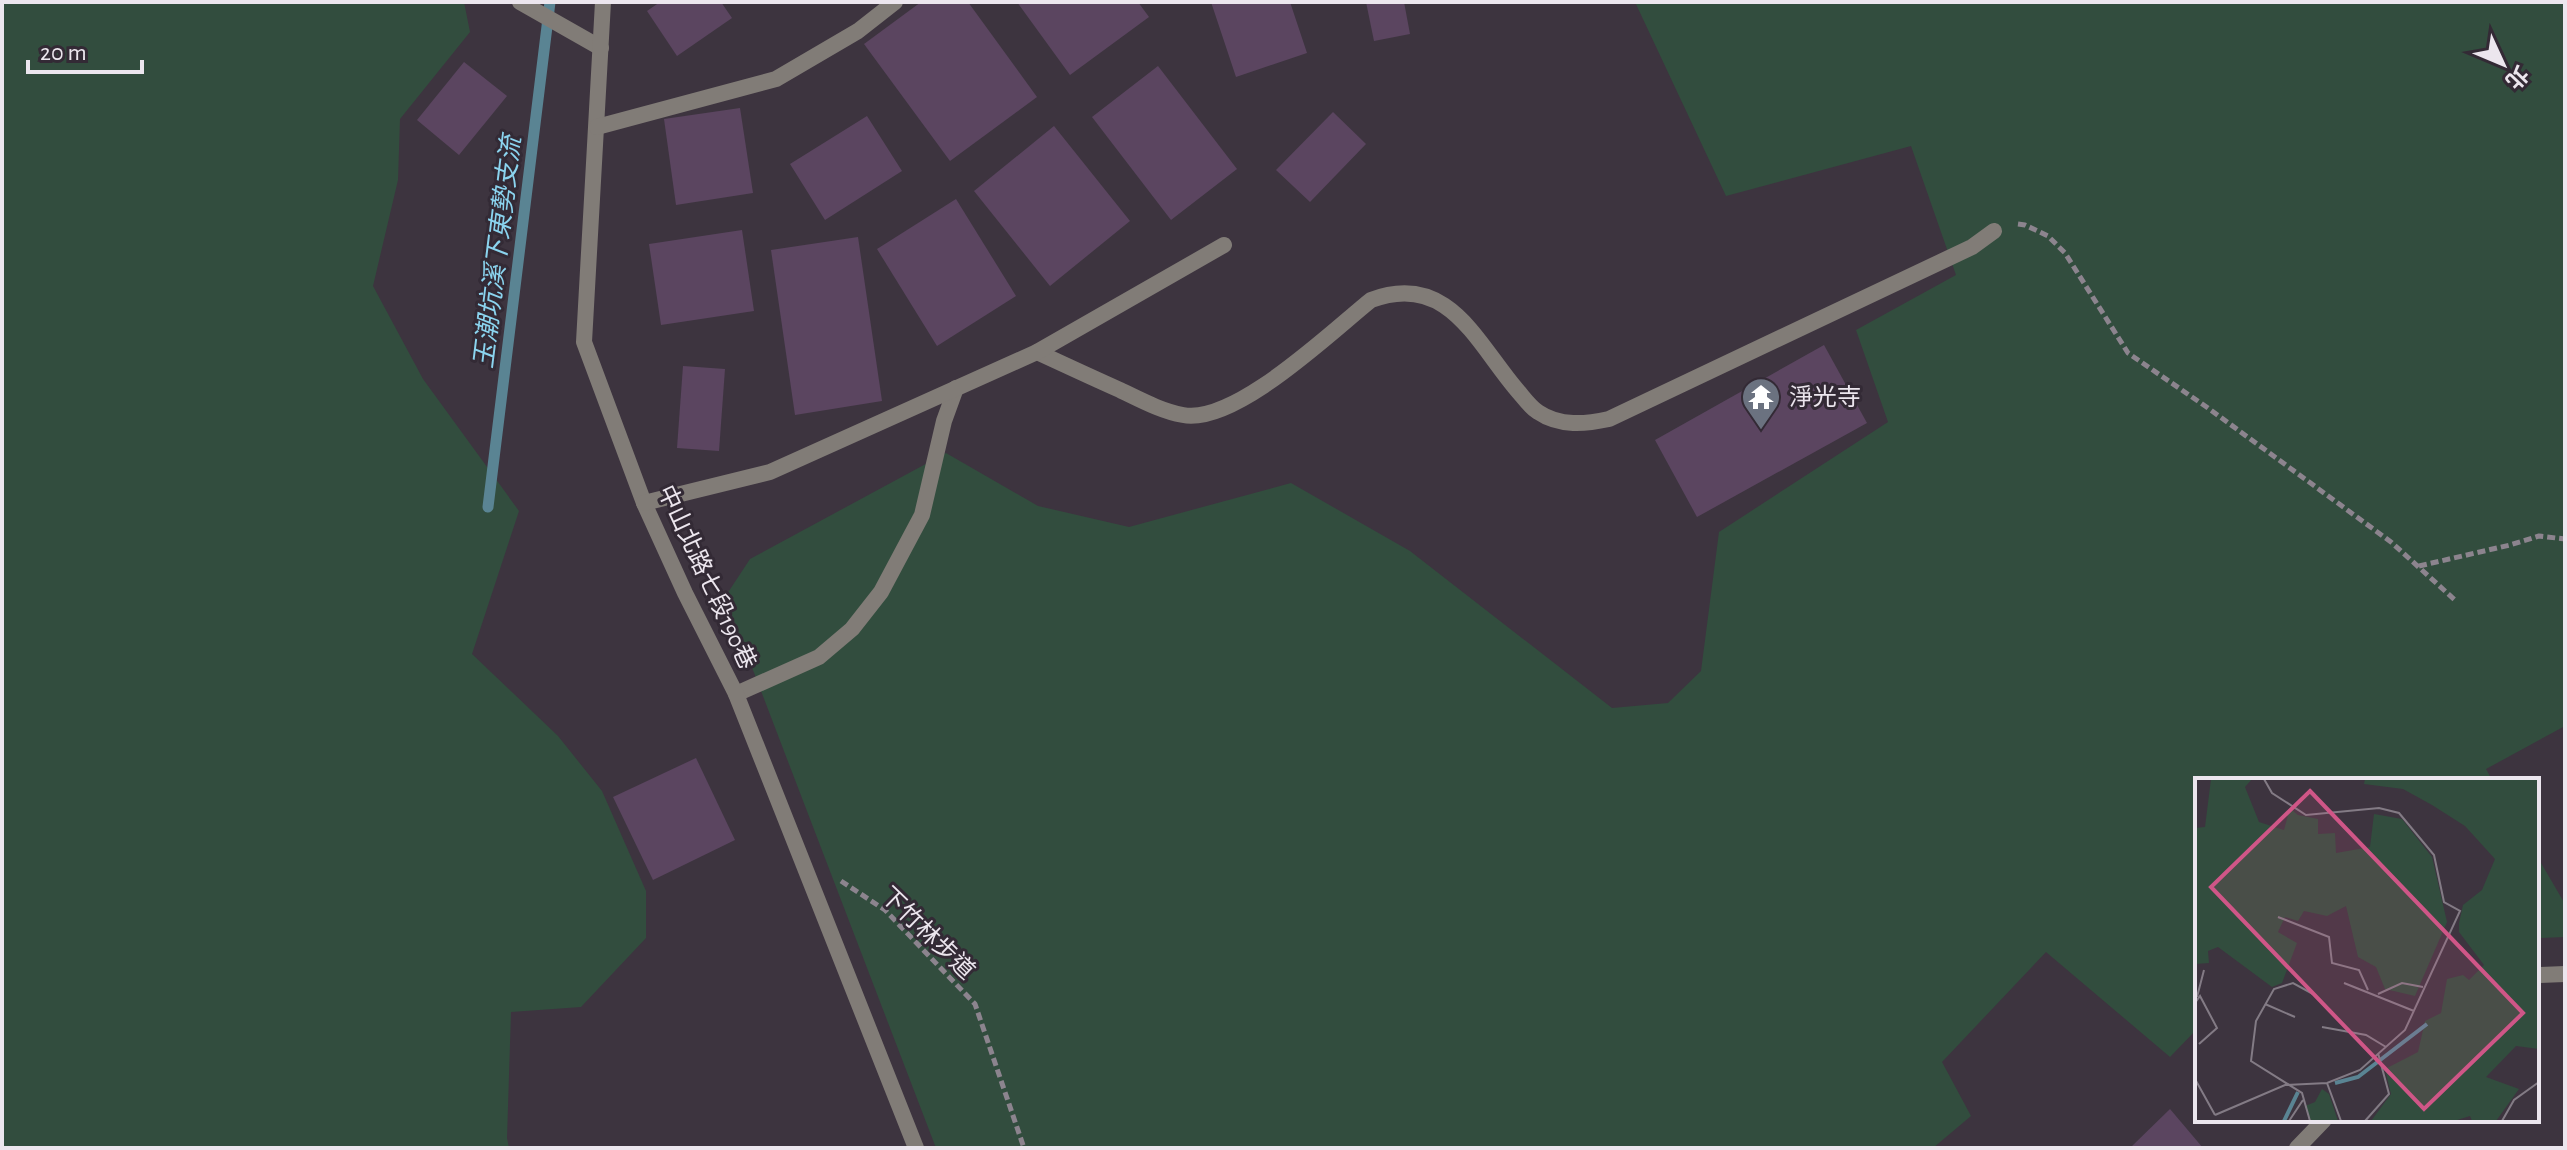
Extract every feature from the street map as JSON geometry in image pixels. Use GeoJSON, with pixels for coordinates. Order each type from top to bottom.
{"type":"FeatureCollection","features":[{"type":"Feature","properties":{"kind":"street"},"geometry":{"type":"LineString","coordinates":[[520,2],[601,48]]}},
{"type":"Feature","properties":{"kind":"street","name":"中山北路七段190巷"},"geometry":{"type":"LineString","coordinates":[[603,2],[584,342],[644,503],[736,694],[916,1148]]}},
{"type":"Feature","properties":{"kind":"street"},"geometry":{"type":"LineString","coordinates":[[597,127],[776,79],[858,31],[895,2]]}},
{"type":"Feature","properties":{"kind":"street"},"geometry":{"type":"LineString","coordinates":[[1037,352],[1157,407],[1186,416],[1213,413],[1269,382],[1371,300],[1391,293],[1409,293],[1442,302],[1463,321],[1536,411],[1562,422],[1584,425],[1609,419],[1665,393],[1972,247],[1994,231]]}},
{"type":"Feature","properties":{"kind":"street"},"geometry":{"type":"LineString","coordinates":[[644,503],[770,472],[1037,352],[1224,245]]}},
{"type":"Feature","properties":{"kind":"street"},"geometry":{"type":"LineString","coordinates":[[736,694],[819,657],[852,629],[881,592],[922,515],[944,421],[956,388]]}},
{"type":"Feature","properties":{"kind":"street"},"geometry":{"type":"LineString","coordinates":[[2539,975],[2565,974]]}},
{"type":"Feature","properties":{"kind":"street"},"geometry":{"type":"LineString","coordinates":[[2297,1148],[2322,1122]]}},
{"type":"Feature","properties":{"kind":"path"},"geometry":{"type":"LineString","coordinates":[[1994,231],[2009,224],[2025,225],[2048,236],[2065,253],[2128,353],[2391,542],[2456,601]]}},
{"type":"Feature","properties":{"kind":"path"},"geometry":{"type":"LineString","coordinates":[[2418,566],[2539,536],[2565,539]]}},
{"type":"Feature","properties":{"kind":"path","name":"下竹林步道"},"geometry":{"type":"LineString","coordinates":[[840,880],[885,910],[975,1004],[1024,1148]]}},
{"type":"Feature","properties":{"kind":"green space"},"geometry":{"type":"Polygon","coordinates":[[[2,2],[464,2],[470,32],[400,119],[398,180],[373,286],[423,379],[519,511],[472,654],[558,736],[602,791],[646,891],[646,938],[581,1007],[511,1012],[509,1148],[2,1148],[2,2]]]}},
{"type":"Feature","properties":{"kind":"green space"},"geometry":{"type":"Polygon","coordinates":[[[1635,2],[2565,2],[2565,726],[2486,769],[2491,778],[2195,778],[2195,1031],[2170,1057],[2046,952],[1942,1062],[1971,1116],[1933,1148],[936,1148],[725,597],[750,559],[946,453],[1038,506],[1129,527],[1291,483],[1410,551],[1612,708],[1668,703],[1701,671],[1719,532],[1888,422],[1856,330],[1956,275],[1911,146],[1726,196],[1635,2]]]}},
{"type":"Feature","properties":{"kind":"green space"},"geometry":{"type":"Polygon","coordinates":[[[2539,859],[2565,904],[2565,937],[2539,938],[2539,859]]]}},
{"type":"Feature","properties":{"kind":"building"},"geometry":{"type":"Polygon","coordinates":[[[660,2],[721,2],[732,18],[677,56],[647,11],[660,2]]]}},
{"type":"Feature","properties":{"kind":"building"},"geometry":{"type":"Polygon","coordinates":[[[921,2],[968,2],[1037,97],[950,161],[864,44],[921,2]]]}},
{"type":"Feature","properties":{"kind":"building"},"geometry":{"type":"Polygon","coordinates":[[[1017,2],[1138,2],[1149,17],[1070,75],[1017,2]]]}},
{"type":"Feature","properties":{"kind":"building"},"geometry":{"type":"Polygon","coordinates":[[[1211,2],[1290,2],[1307,53],[1236,77],[1211,2]]]}},
{"type":"Feature","properties":{"kind":"building"},"geometry":{"type":"Polygon","coordinates":[[[1366,2],[1404,2],[1410,34],[1374,41],[1366,2]]]}},
{"type":"Feature","properties":{"kind":"building"},"geometry":{"type":"Polygon","coordinates":[[[464,62],[507,96],[459,155],[417,120],[464,62]]]}},
{"type":"Feature","properties":{"kind":"building"},"geometry":{"type":"Polygon","coordinates":[[[1158,66],[1237,169],[1171,220],[1092,117],[1158,66]]]}},
{"type":"Feature","properties":{"kind":"building"},"geometry":{"type":"Polygon","coordinates":[[[740,108],[753,193],[676,205],[664,119],[740,108]]]}},
{"type":"Feature","properties":{"kind":"building"},"geometry":{"type":"Polygon","coordinates":[[[1333,112],[1366,144],[1310,202],[1276,170],[1333,112]]]}},
{"type":"Feature","properties":{"kind":"building"},"geometry":{"type":"Polygon","coordinates":[[[867,116],[902,171],[825,220],[790,164],[867,116]]]}},
{"type":"Feature","properties":{"kind":"building"},"geometry":{"type":"Polygon","coordinates":[[[1054,126],[1130,221],[1050,286],[974,191],[1054,126]]]}},
{"type":"Feature","properties":{"kind":"building"},"geometry":{"type":"Polygon","coordinates":[[[956,199],[1016,296],[937,346],[877,249],[956,199]]]}},
{"type":"Feature","properties":{"kind":"building"},"geometry":{"type":"Polygon","coordinates":[[[742,230],[754,311],[661,325],[649,244],[742,230]]]}},
{"type":"Feature","properties":{"kind":"building"},"geometry":{"type":"Polygon","coordinates":[[[858,237],[882,401],[795,415],[771,250],[858,237]]]}},
{"type":"Feature","properties":{"kind":"building","name":"淨光寺"},"geometry":{"type":"Polygon","coordinates":[[[1824,345],[1867,423],[1697,517],[1655,440],[1824,345]]]}},
{"type":"Feature","properties":{"kind":"building"},"geometry":{"type":"Polygon","coordinates":[[[683,366],[725,369],[719,451],[677,448],[683,366]]]}},
{"type":"Feature","properties":{"kind":"building"},"geometry":{"type":"Polygon","coordinates":[[[696,758],[735,840],[653,880],[613,797],[696,758]]]}},
{"type":"Feature","properties":{"kind":"building"},"geometry":{"type":"Polygon","coordinates":[[[2170,1109],[2203,1148],[2130,1148],[2170,1109]]]}},
{"type":"Feature","properties":{"kind":"waterway","name":"玉潮坑溪下東勢支流"},"geometry":{"type":"LineString","coordinates":[[488,507],[550,2]]}},
{"type":"Feature","properties":{"kind":"place","name":"淨光寺"},"geometry":{"type":"Point","coordinates":[1761,431]}}]}
